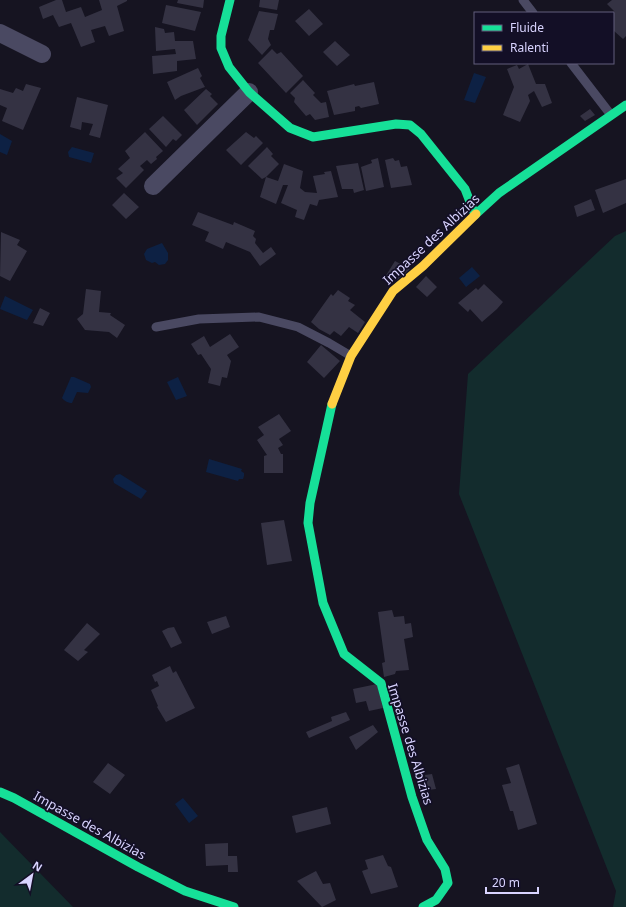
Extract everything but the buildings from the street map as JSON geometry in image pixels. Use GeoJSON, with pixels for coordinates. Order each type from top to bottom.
{"type":"FeatureCollection","features":[{"type":"Feature","properties":{"kind":"street"},"geometry":{"type":"LineString","coordinates":[[230,0],[221,36],[221,48],[230,67],[249,92],[290,128],[313,137],[396,124],[410,125],[421,134],[465,189],[475,215]]}},
{"type":"Feature","properties":{"kind":"street"},"geometry":{"type":"LineString","coordinates":[[0,33],[42,54]]}},
{"type":"Feature","properties":{"kind":"street"},"geometry":{"type":"LineString","coordinates":[[153,186],[249,92]]}},
{"type":"Feature","properties":{"kind":"street","name":"Impasse des Albizias"},"geometry":{"type":"LineString","coordinates":[[423,907],[436,900],[448,883],[445,869],[427,840],[412,797],[381,683],[344,654],[323,603],[308,522],[310,503],[332,404],[351,356],[393,292],[499,193],[626,105]]}},
{"type":"Feature","properties":{"kind":"street","name":"Impasse des Albizias"},"geometry":{"type":"LineString","coordinates":[[0,792],[14,798],[138,867],[185,891],[234,907]]}},
{"type":"Feature","properties":{"kind":"lane"},"geometry":{"type":"LineString","coordinates":[[523,0],[532,12]]}},
{"type":"Feature","properties":{"kind":"lane"},"geometry":{"type":"LineString","coordinates":[[572,64],[611,115]]}},
{"type":"Feature","properties":{"kind":"lane"},"geometry":{"type":"LineString","coordinates":[[156,327],[199,319],[259,317],[298,327],[351,356]]}},
{"type":"Feature","properties":{"kind":"green space"},"geometry":{"type":"Polygon","coordinates":[[[626,231],[626,907],[613,907],[616,891],[459,494],[468,374],[615,236],[626,231]]]}},
{"type":"Feature","properties":{"kind":"green space"},"geometry":{"type":"Polygon","coordinates":[[[0,832],[73,907],[0,907],[0,832]]]}},
{"type":"Feature","properties":{"kind":"water"},"geometry":{"type":"Polygon","coordinates":[[[474,73],[486,77],[475,103],[464,100],[474,73]]]}},
{"type":"Feature","properties":{"kind":"water"},"geometry":{"type":"Polygon","coordinates":[[[0,134],[12,141],[7,155],[0,152],[0,134]]]}},
{"type":"Feature","properties":{"kind":"water"},"geometry":{"type":"Polygon","coordinates":[[[72,147],[94,153],[91,163],[69,157],[68,152],[72,147]]]}},
{"type":"Feature","properties":{"kind":"water"},"geometry":{"type":"Polygon","coordinates":[[[162,243],[168,253],[168,260],[165,264],[159,265],[155,262],[152,263],[146,260],[144,254],[147,249],[162,243]]]}},
{"type":"Feature","properties":{"kind":"water"},"geometry":{"type":"Polygon","coordinates":[[[472,267],[480,276],[466,287],[459,278],[472,267]]]}},
{"type":"Feature","properties":{"kind":"water"},"geometry":{"type":"Polygon","coordinates":[[[5,296],[33,310],[27,320],[0,309],[5,296]]]}},
{"type":"Feature","properties":{"kind":"water"},"geometry":{"type":"Polygon","coordinates":[[[71,377],[90,384],[91,387],[88,393],[77,392],[72,403],[67,402],[62,398],[71,377]]]}},
{"type":"Feature","properties":{"kind":"water"},"geometry":{"type":"Polygon","coordinates":[[[178,377],[187,396],[176,400],[167,382],[178,377]]]}},
{"type":"Feature","properties":{"kind":"water"},"geometry":{"type":"Polygon","coordinates":[[[209,459],[242,469],[241,471],[244,473],[243,479],[239,479],[238,481],[206,472],[209,459]]]}},
{"type":"Feature","properties":{"kind":"water"},"geometry":{"type":"Polygon","coordinates":[[[120,474],[147,491],[141,499],[114,483],[113,479],[116,475],[120,474]]]}},
{"type":"Feature","properties":{"kind":"water"},"geometry":{"type":"Polygon","coordinates":[[[183,798],[198,816],[189,823],[175,804],[183,798]]]}},
{"type":"Feature","properties":{"kind":"traffic: fast"},"geometry":{"type":"LineString","coordinates":[[230,0],[221,36],[221,48],[229,67],[249,92],[290,128],[313,137],[396,124],[410,125],[421,134],[465,189],[475,215]]}},
{"type":"Feature","properties":{"kind":"traffic: fast"},"geometry":{"type":"LineString","coordinates":[[476,214],[499,193],[626,105]]}},
{"type":"Feature","properties":{"kind":"traffic: fast"},"geometry":{"type":"LineString","coordinates":[[332,404],[310,503],[308,523],[323,603],[344,654],[381,683],[412,797],[427,840],[445,869],[448,883],[436,900],[423,907]]}},
{"type":"Feature","properties":{"kind":"traffic: fast"},"geometry":{"type":"LineString","coordinates":[[0,792],[14,798],[138,867],[185,891],[234,907]]}},
{"type":"Feature","properties":{"kind":"traffic: slow"},"geometry":{"type":"LineString","coordinates":[[332,404],[351,356],[393,291],[423,266],[476,214]]}}]}
